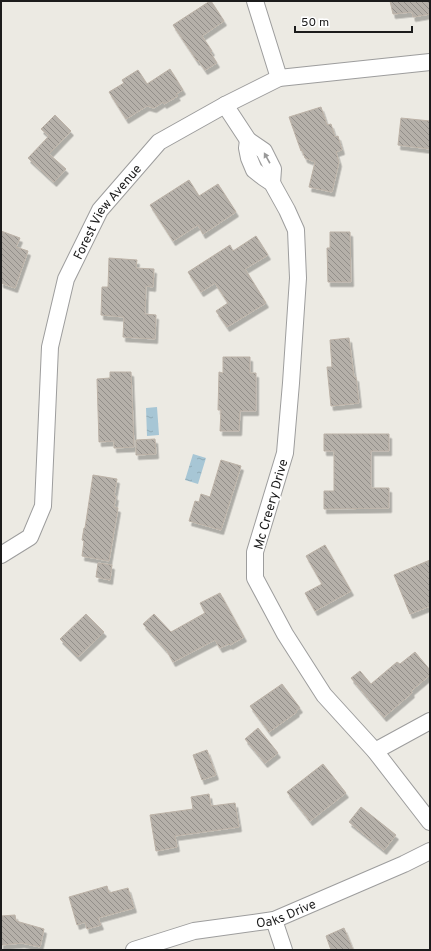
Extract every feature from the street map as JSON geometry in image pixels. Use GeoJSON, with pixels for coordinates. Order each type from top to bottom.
{"type":"FeatureCollection","features":[{"type":"Feature","properties":{"kind":"street"},"geometry":{"type":"LineString","coordinates":[[255,1],[279,78]]}},
{"type":"Feature","properties":{"kind":"street","name":"Forest View Avenue"},"geometry":{"type":"LineString","coordinates":[[1,555],[30,536],[43,506],[50,346],[66,279],[100,210],[159,142],[279,78],[430,62]]}},
{"type":"Feature","properties":{"kind":"street","name":"Mc Creery Drive"},"geometry":{"type":"LineString","coordinates":[[226,105],[248,140],[264,151],[273,168],[272,183],[296,230],[298,278],[285,453],[255,552],[255,578],[285,634],[324,695],[375,751],[430,822]]}},
{"type":"Feature","properties":{"kind":"street"},"geometry":{"type":"LineString","coordinates":[[375,751],[430,721]]}},
{"type":"Feature","properties":{"kind":"street","name":"Oaks Drive"},"geometry":{"type":"LineString","coordinates":[[134,950],[194,931],[274,920],[404,864],[430,851]]}},
{"type":"Feature","properties":{"kind":"street"},"geometry":{"type":"LineString","coordinates":[[274,920],[284,950]]}},
{"type":"Feature","properties":{"kind":"water"},"geometry":{"type":"Polygon","coordinates":[[[157,407],[159,435],[147,436],[146,408],[157,407]]]}},
{"type":"Feature","properties":{"kind":"water"},"geometry":{"type":"Polygon","coordinates":[[[193,454],[206,458],[198,484],[185,480],[193,454]]]}},
{"type":"Feature","properties":{"kind":"building"},"geometry":{"type":"Polygon","coordinates":[[[210,1],[224,21],[202,36],[212,51],[210,52],[217,63],[205,70],[198,60],[197,61],[173,25],[210,1]]]}},
{"type":"Feature","properties":{"kind":"building"},"geometry":{"type":"Polygon","coordinates":[[[390,1],[430,1],[430,14],[413,17],[412,12],[393,14],[390,1]]]}},
{"type":"Feature","properties":{"kind":"building"},"geometry":{"type":"Polygon","coordinates":[[[170,69],[183,90],[176,94],[178,96],[164,104],[163,102],[154,108],[147,106],[126,119],[109,92],[124,83],[122,80],[138,70],[147,84],[170,69]]]}},
{"type":"Feature","properties":{"kind":"building"},"geometry":{"type":"Polygon","coordinates":[[[321,107],[327,125],[331,124],[335,137],[338,136],[342,150],[336,152],[339,162],[332,192],[309,187],[315,162],[305,158],[289,117],[321,107]]]}},
{"type":"Feature","properties":{"kind":"building"},"geometry":{"type":"Polygon","coordinates":[[[55,115],[71,131],[49,154],[66,169],[54,182],[28,158],[49,136],[41,129],[55,115]]]}},
{"type":"Feature","properties":{"kind":"building"},"geometry":{"type":"Polygon","coordinates":[[[401,118],[430,121],[430,149],[398,145],[401,118]]]}},
{"type":"Feature","properties":{"kind":"building"},"geometry":{"type":"Polygon","coordinates":[[[189,180],[199,196],[218,184],[236,212],[203,234],[198,225],[173,241],[150,205],[189,180]]]}},
{"type":"Feature","properties":{"kind":"building"},"geometry":{"type":"Polygon","coordinates":[[[1,231],[20,238],[16,247],[28,251],[15,288],[1,283],[1,231]]]}},
{"type":"Feature","properties":{"kind":"building"},"geometry":{"type":"Polygon","coordinates":[[[330,232],[350,232],[351,282],[328,282],[327,248],[330,248],[330,232]]]}},
{"type":"Feature","properties":{"kind":"building"},"geometry":{"type":"Polygon","coordinates":[[[256,236],[268,255],[245,269],[266,303],[227,327],[216,311],[228,303],[215,283],[201,292],[188,272],[230,245],[233,251],[256,236]]]}},
{"type":"Feature","properties":{"kind":"building"},"geometry":{"type":"Polygon","coordinates":[[[109,258],[137,260],[136,268],[154,269],[153,287],[146,286],[145,314],[156,315],[155,339],[123,337],[124,317],[101,315],[102,287],[108,287],[109,258]]]}},
{"type":"Feature","properties":{"kind":"building"},"geometry":{"type":"Polygon","coordinates":[[[349,338],[359,403],[331,406],[327,367],[332,367],[330,340],[349,338]]]}},
{"type":"Feature","properties":{"kind":"building"},"geometry":{"type":"Polygon","coordinates":[[[223,357],[250,357],[250,373],[256,373],[256,411],[240,411],[239,431],[220,431],[221,410],[218,410],[219,372],[223,373],[223,357]]]}},
{"type":"Feature","properties":{"kind":"building"},"geometry":{"type":"Polygon","coordinates":[[[110,372],[131,372],[134,447],[114,448],[114,441],[99,442],[97,379],[110,378],[110,372]]]}},
{"type":"Feature","properties":{"kind":"building"},"geometry":{"type":"Polygon","coordinates":[[[324,434],[389,434],[389,451],[371,451],[371,488],[389,488],[389,508],[324,509],[324,491],[334,491],[334,451],[324,451],[324,434]]]}},
{"type":"Feature","properties":{"kind":"building"},"geometry":{"type":"Polygon","coordinates":[[[155,439],[156,454],[136,455],[136,440],[155,439]]]}},
{"type":"Feature","properties":{"kind":"building"},"geometry":{"type":"Polygon","coordinates":[[[221,460],[241,466],[221,530],[189,521],[195,501],[199,502],[201,494],[210,497],[221,460]]]}},
{"type":"Feature","properties":{"kind":"building"},"geometry":{"type":"Polygon","coordinates":[[[93,475],[117,479],[114,507],[118,508],[109,561],[82,556],[84,541],[82,540],[93,475]]]}},
{"type":"Feature","properties":{"kind":"building"},"geometry":{"type":"Polygon","coordinates":[[[325,545],[351,591],[315,611],[305,593],[322,584],[306,556],[325,545]]]}},
{"type":"Feature","properties":{"kind":"building"},"geometry":{"type":"Polygon","coordinates":[[[430,560],[430,606],[410,614],[394,575],[430,560]]]}},
{"type":"Feature","properties":{"kind":"building"},"geometry":{"type":"Polygon","coordinates":[[[98,563],[112,565],[110,580],[96,577],[98,563]]]}},
{"type":"Feature","properties":{"kind":"building"},"geometry":{"type":"Polygon","coordinates":[[[220,593],[244,637],[230,645],[229,644],[220,648],[215,640],[173,662],[167,651],[143,624],[154,614],[171,632],[205,613],[200,603],[220,593]]]}},
{"type":"Feature","properties":{"kind":"building"},"geometry":{"type":"Polygon","coordinates":[[[86,614],[104,632],[78,657],[60,639],[86,614]]]}},
{"type":"Feature","properties":{"kind":"building"},"geometry":{"type":"Polygon","coordinates":[[[415,652],[430,670],[430,675],[384,717],[351,678],[360,671],[371,684],[397,662],[400,664],[415,652]]]}},
{"type":"Feature","properties":{"kind":"building"},"geometry":{"type":"Polygon","coordinates":[[[282,684],[300,708],[296,711],[297,712],[269,732],[250,706],[282,684]]]}},
{"type":"Feature","properties":{"kind":"building"},"geometry":{"type":"Polygon","coordinates":[[[258,728],[278,753],[265,763],[245,739],[258,728]]]}},
{"type":"Feature","properties":{"kind":"building"},"geometry":{"type":"Polygon","coordinates":[[[207,750],[216,775],[202,780],[193,755],[207,750]]]}},
{"type":"Feature","properties":{"kind":"building"},"geometry":{"type":"Polygon","coordinates":[[[323,764],[346,793],[310,821],[287,792],[323,764]]]}},
{"type":"Feature","properties":{"kind":"building"},"geometry":{"type":"Polygon","coordinates":[[[209,794],[211,806],[235,803],[239,827],[175,836],[177,847],[156,851],[150,815],[193,809],[191,797],[209,794]]]}},
{"type":"Feature","properties":{"kind":"building"},"geometry":{"type":"Polygon","coordinates":[[[361,807],[396,835],[384,850],[349,822],[361,807]]]}},
{"type":"Feature","properties":{"kind":"building"},"geometry":{"type":"Polygon","coordinates":[[[107,886],[109,893],[128,888],[134,908],[98,918],[101,925],[87,929],[85,922],[77,925],[69,897],[107,886]]]}},
{"type":"Feature","properties":{"kind":"building"},"geometry":{"type":"Polygon","coordinates":[[[15,915],[16,921],[44,929],[40,947],[22,943],[1,945],[1,916],[15,915]]]}},
{"type":"Feature","properties":{"kind":"building"},"geometry":{"type":"Polygon","coordinates":[[[344,928],[353,950],[331,950],[326,936],[344,928]]]}}]}
